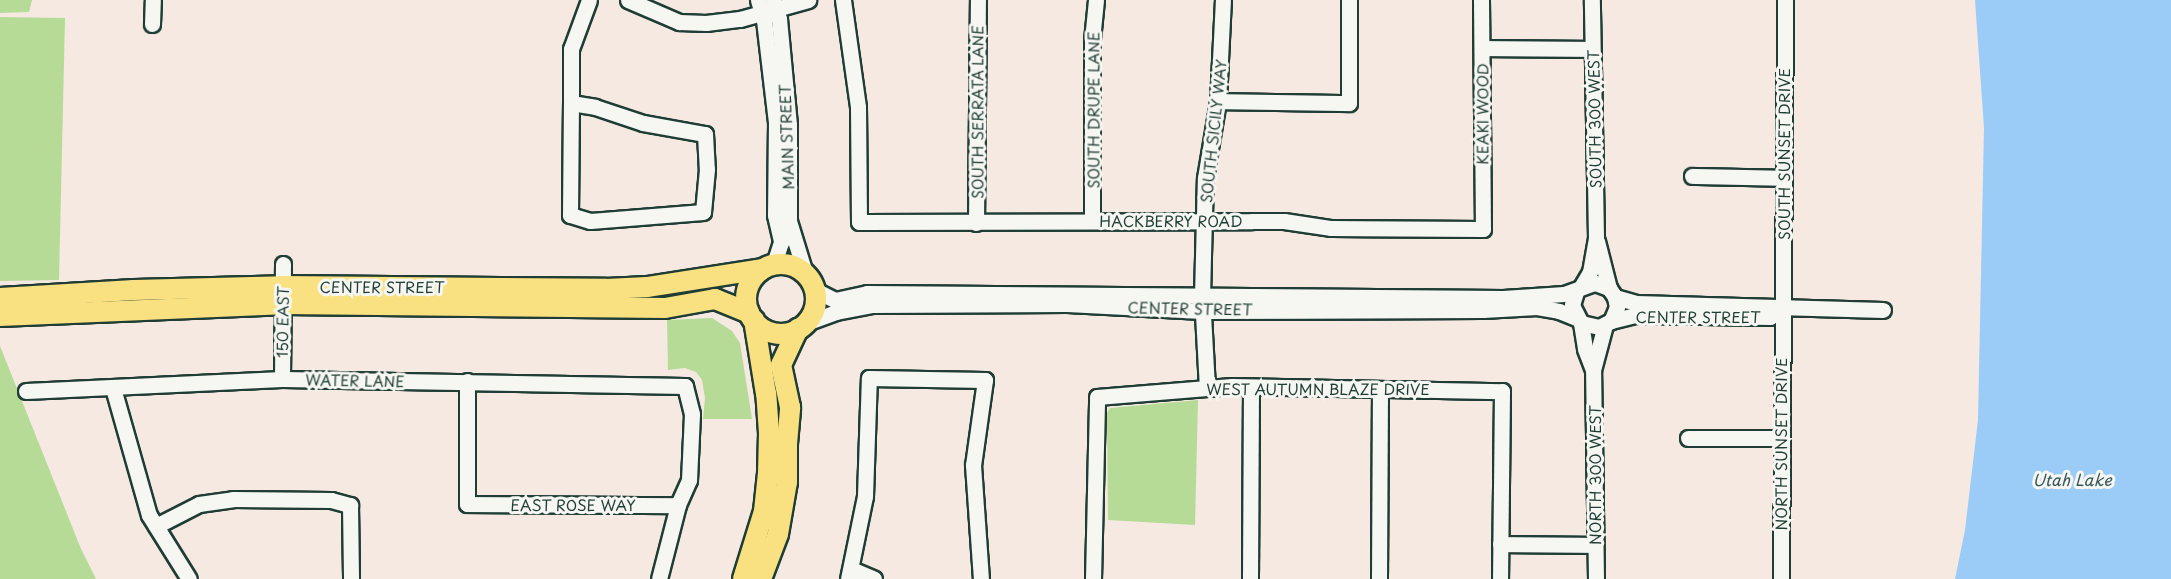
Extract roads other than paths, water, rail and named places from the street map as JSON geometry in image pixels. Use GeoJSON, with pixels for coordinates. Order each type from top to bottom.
{"type":"FeatureCollection","features":[{"type":"Feature","properties":{"kind":"main road"},"geometry":{"type":"LineString","coordinates":[[743,579],[757,539],[765,502],[769,434],[760,352],[747,292],[750,282],[768,267],[785,264],[805,273],[815,290],[814,310],[802,326],[781,365],[790,407],[787,482],[778,534],[761,579]]}},
{"type":"Feature","properties":{"kind":"main road","name":"CENTER STREET"},"geometry":{"type":"LineString","coordinates":[[0,316],[282,295],[646,287],[768,267]]}},
{"type":"Feature","properties":{"kind":"main road","name":"CENTER STREET"},"geometry":{"type":"LineString","coordinates":[[0,298],[134,290],[665,308],[715,299],[751,316]]}},
{"type":"Feature","properties":{"kind":"main road"},"geometry":{"type":"LineString","coordinates":[[751,316],[772,332],[784,333],[802,326]]}},
{"type":"Feature","properties":{"kind":"street"},"geometry":{"type":"LineString","coordinates":[[152,24],[153,0]]}},
{"type":"Feature","properties":{"kind":"street"},"geometry":{"type":"LineString","coordinates":[[571,103],[595,107],[643,123],[705,134],[707,170],[703,212],[590,221],[570,214],[571,49],[589,0]]}},
{"type":"Feature","properties":{"kind":"street"},"geometry":{"type":"LineString","coordinates":[[628,0],[679,22],[706,23],[740,19],[767,6],[808,0]]}},
{"type":"Feature","properties":{"kind":"street","name":"HACKBERRY ROAD"},"geometry":{"type":"LineString","coordinates":[[843,0],[854,64],[858,107],[859,222],[1284,221],[1331,228],[1483,229]]}},
{"type":"Feature","properties":{"kind":"street","name":"SOUTH SERRATA LANE"},"geometry":{"type":"LineString","coordinates":[[976,223],[978,0]]}},
{"type":"Feature","properties":{"kind":"street","name":"SOUTH DRUPE LANE"},"geometry":{"type":"LineString","coordinates":[[1092,221],[1092,40],[1096,0]]}},
{"type":"Feature","properties":{"kind":"street","name":"SOUTH SICILY WAY"},"geometry":{"type":"LineString","coordinates":[[1207,388],[1202,304],[1205,178],[1218,101],[1223,0]]}},
{"type":"Feature","properties":{"kind":"street"},"geometry":{"type":"LineString","coordinates":[[1218,101],[1349,103],[1349,0]]}},
{"type":"Feature","properties":{"kind":"street","name":"KEAKI WOOD"},"geometry":{"type":"LineString","coordinates":[[1481,0],[1483,229]]}},
{"type":"Feature","properties":{"kind":"street","name":"SOUTH 300 WEST"},"geometry":{"type":"LineString","coordinates":[[1579,289],[1590,272],[1596,238],[1592,0]]}},
{"type":"Feature","properties":{"kind":"street","name":"SOUTH SUNSET DRIVE"},"geometry":{"type":"LineString","coordinates":[[1782,308],[1785,0]]}},
{"type":"Feature","properties":{"kind":"street","name":"MAIN STREET"},"geometry":{"type":"LineString","coordinates":[[767,6],[776,122],[775,215],[781,242],[768,267]]}},
{"type":"Feature","properties":{"kind":"street","name":"MAIN STREET"},"geometry":{"type":"LineString","coordinates":[[767,6],[789,125],[789,221],[805,273]]}},
{"type":"Feature","properties":{"kind":"street"},"geometry":{"type":"LineString","coordinates":[[1482,48],[1592,49]]}},
{"type":"Feature","properties":{"kind":"street"},"geometry":{"type":"LineString","coordinates":[[1692,176],[1785,178]]}},
{"type":"Feature","properties":{"kind":"street","name":"SOUTH 300 WEST"},"geometry":{"type":"LineString","coordinates":[[1596,238],[1612,292]]}},
{"type":"Feature","properties":{"kind":"street","name":"150 EAST"},"geometry":{"type":"LineString","coordinates":[[282,379],[283,264]]}},
{"type":"Feature","properties":{"kind":"street"},"geometry":{"type":"LineString","coordinates":[[1595,283],[1612,292],[1617,308],[1608,323],[1592,327],[1578,320],[1572,305],[1579,289],[1595,283]]}},
{"type":"Feature","properties":{"kind":"street","name":"CENTER STREET"},"geometry":{"type":"LineString","coordinates":[[802,326],[836,312],[871,305],[1202,304],[1503,298],[1542,297],[1579,289]]}},
{"type":"Feature","properties":{"kind":"street","name":"CENTER STREET"},"geometry":{"type":"LineString","coordinates":[[815,290],[835,300],[867,293],[1202,304],[1494,310],[1537,308],[1560,311],[1578,320]]}},
{"type":"Feature","properties":{"kind":"street","name":"CENTER STREET"},"geometry":{"type":"LineString","coordinates":[[1612,292],[1636,303],[1883,310]]}},
{"type":"Feature","properties":{"kind":"street","name":"CENTER STREET"},"geometry":{"type":"LineString","coordinates":[[1608,323],[1635,315],[1770,317],[1782,308]]}},
{"type":"Feature","properties":{"kind":"street","name":"NORTH SUNSET DRIVE"},"geometry":{"type":"LineString","coordinates":[[1781,579],[1782,308]]}},
{"type":"Feature","properties":{"kind":"street","name":"NORTH 300 WEST"},"geometry":{"type":"LineString","coordinates":[[1578,320],[1593,370]]}},
{"type":"Feature","properties":{"kind":"street","name":"NORTH 300 WEST"},"geometry":{"type":"LineString","coordinates":[[1596,579],[1593,370],[1608,323]]}},
{"type":"Feature","properties":{"kind":"street"},"geometry":{"type":"LineString","coordinates":[[874,579],[849,574],[865,496],[869,378],[985,380],[973,465],[981,579]]}},
{"type":"Feature","properties":{"kind":"street","name":"WATER LANE"},"geometry":{"type":"LineString","coordinates":[[26,392],[201,381],[282,379],[685,386],[692,414],[689,480],[678,505]]}},
{"type":"Feature","properties":{"kind":"street","name":"EAST ROSE WAY"},"geometry":{"type":"LineString","coordinates":[[467,381],[467,504],[678,505]]}},
{"type":"Feature","properties":{"kind":"street"},"geometry":{"type":"LineString","coordinates":[[1250,579],[1251,387]]}},
{"type":"Feature","properties":{"kind":"street","name":"WEST AUTUMN BLAZE DRIVE"},"geometry":{"type":"LineString","coordinates":[[1093,579],[1098,397],[1207,388],[1251,387],[1502,391],[1500,544]]}},
{"type":"Feature","properties":{"kind":"street"},"geometry":{"type":"LineString","coordinates":[[113,388],[149,515],[189,579]]}},
{"type":"Feature","properties":{"kind":"street"},"geometry":{"type":"LineString","coordinates":[[1379,579],[1380,389]]}},
{"type":"Feature","properties":{"kind":"street"},"geometry":{"type":"LineString","coordinates":[[1688,438],[1781,438]]}},
{"type":"Feature","properties":{"kind":"street"},"geometry":{"type":"LineString","coordinates":[[156,526],[199,504],[233,499],[331,500],[350,505],[351,579]]}},
{"type":"Feature","properties":{"kind":"street"},"geometry":{"type":"LineString","coordinates":[[659,579],[678,505]]}},
{"type":"Feature","properties":{"kind":"street"},"geometry":{"type":"LineString","coordinates":[[1500,579],[1500,544],[1595,545]]}},
{"type":"Feature","properties":{"kind":"water","name":"Utah Lake"},"geometry":{"type":"Polygon","coordinates":[[[1975,0],[2171,0],[2171,579],[1955,579],[1965,530],[1978,420],[1984,128],[1975,0]]]}}]}
